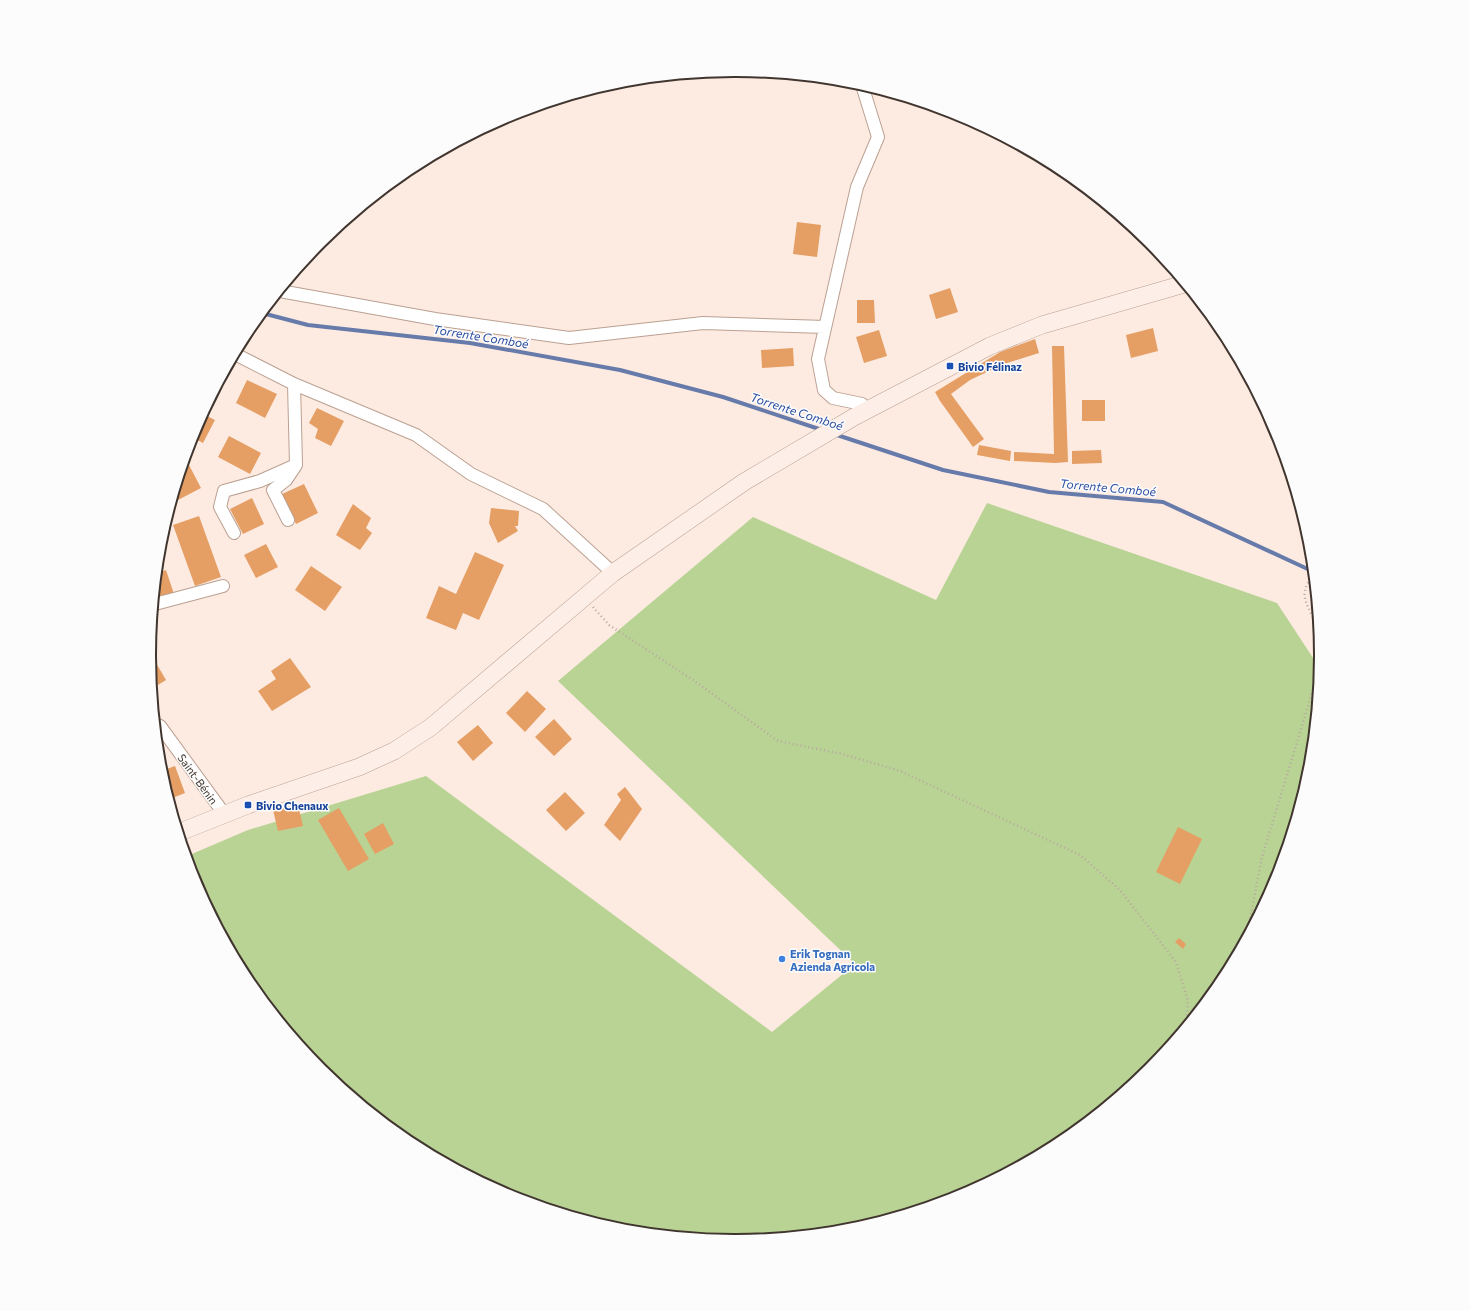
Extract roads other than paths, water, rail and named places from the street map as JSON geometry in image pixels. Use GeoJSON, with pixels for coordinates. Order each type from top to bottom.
{"type":"FeatureCollection","features":[{"type":"Feature","properties":{"kind":"main road"},"geometry":{"type":"LineString","coordinates":[[184,831],[248,805],[359,767],[394,751],[431,727],[613,573],[744,482],[860,413],[957,362],[1003,340],[1042,325],[1179,285]]}},
{"type":"Feature","properties":{"kind":"street"},"geometry":{"type":"LineString","coordinates":[[860,413],[862,404],[833,398],[824,390],[818,360],[857,187],[878,137],[864,92]]}},
{"type":"Feature","properties":{"kind":"street"},"geometry":{"type":"LineString","coordinates":[[285,292],[435,319],[569,338],[703,323],[825,327]]}},
{"type":"Feature","properties":{"kind":"street"},"geometry":{"type":"LineString","coordinates":[[240,356],[294,384],[416,435],[471,474],[543,509],[613,573]]}},
{"type":"Feature","properties":{"kind":"street"},"geometry":{"type":"LineString","coordinates":[[288,520],[273,490],[286,480],[296,465],[294,384]]}},
{"type":"Feature","properties":{"kind":"street"},"geometry":{"type":"LineString","coordinates":[[234,533],[220,507],[224,492],[260,481],[296,465]]}},
{"type":"Feature","properties":{"kind":"street"},"geometry":{"type":"LineString","coordinates":[[159,603],[223,586]]}},
{"type":"Feature","properties":{"kind":"street","name":"Saint-Bénin"},"geometry":{"type":"LineString","coordinates":[[161,727],[225,815]]}},
{"type":"Feature","properties":{"kind":"waterway","name":"Torrente Comboé"},"geometry":{"type":"LineString","coordinates":[[268,315],[308,325],[470,343],[620,370],[723,397],[822,430]]}},
{"type":"Feature","properties":{"kind":"waterway","name":"Torrente Comboé"},"geometry":{"type":"LineString","coordinates":[[834,434],[943,470],[1049,492],[1163,502],[1307,569]]}},
{"type":"Feature","properties":{"kind":"place","name":"Bivio Félinaz"},"geometry":{"type":"Point","coordinates":[950,366]}},
{"type":"Feature","properties":{"kind":"place","name":"Bivio Chenaux"},"geometry":{"type":"Point","coordinates":[248,805]}},
{"type":"Feature","properties":{"kind":"place","name":"Erik Tognan Azienda Agricola"},"geometry":{"type":"Point","coordinates":[782,959]}}]}
